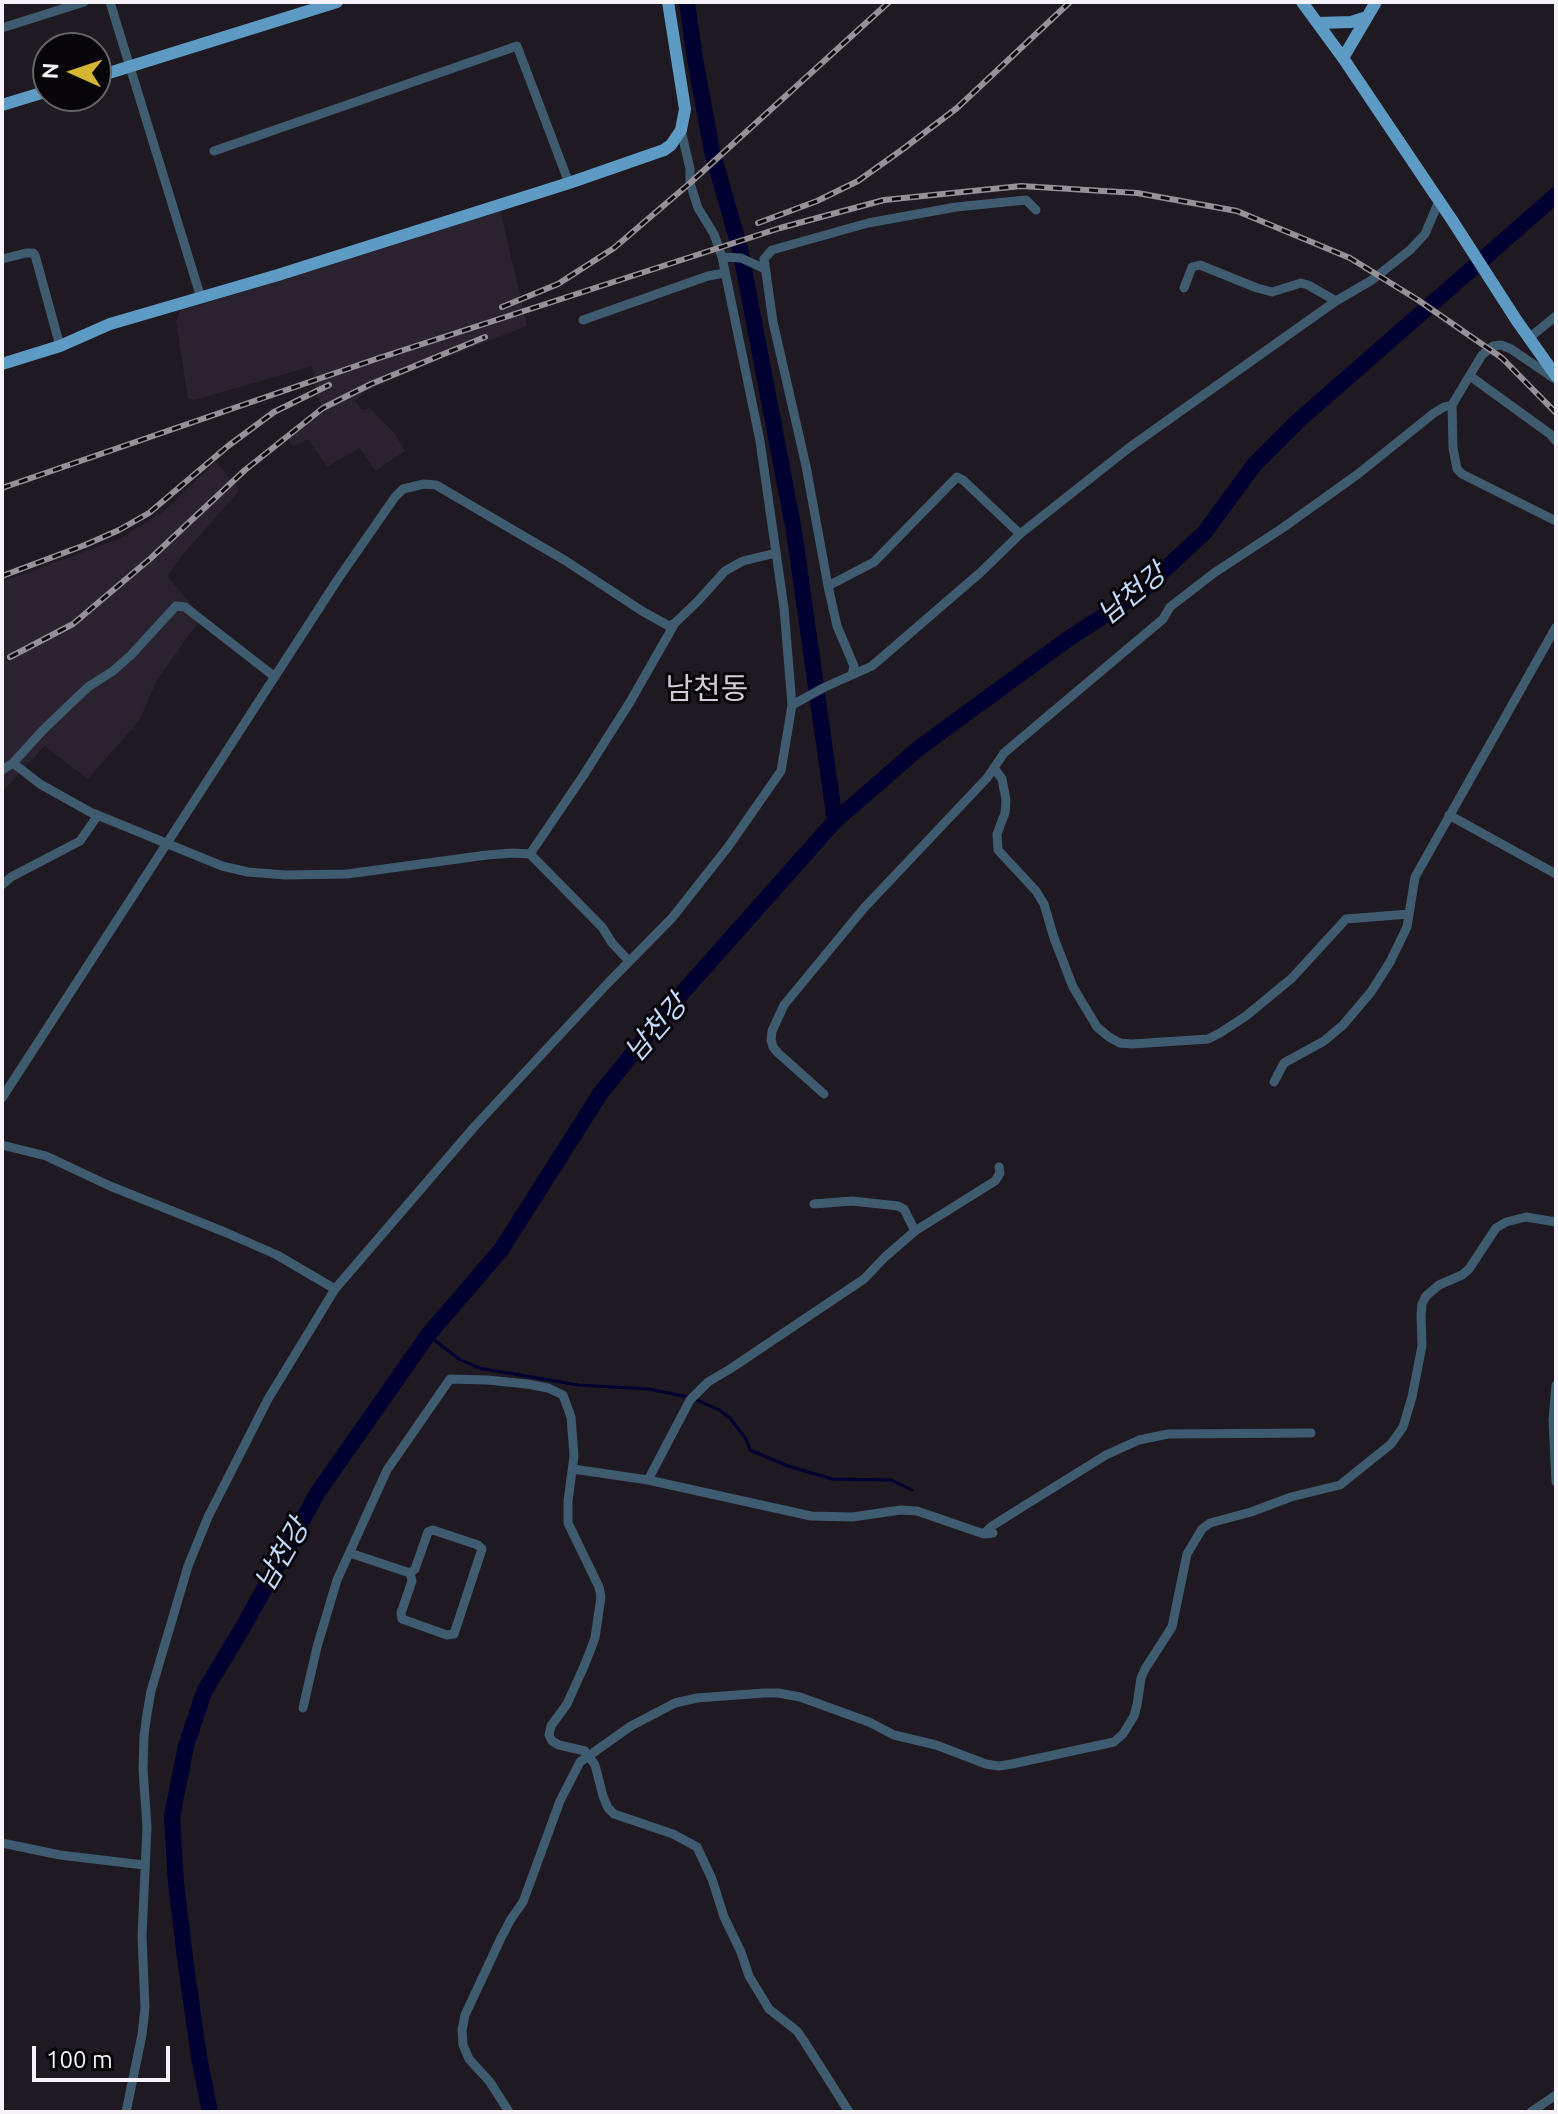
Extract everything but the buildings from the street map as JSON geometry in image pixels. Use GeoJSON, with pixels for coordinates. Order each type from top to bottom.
{"type":"FeatureCollection","features":[{"type":"Feature","properties":{"kind":"main road"},"geometry":{"type":"LineString","coordinates":[[112,72],[337,2]]}},
{"type":"Feature","properties":{"kind":"main road"},"geometry":{"type":"LineString","coordinates":[[2,364],[60,346],[110,324],[569,183],[664,150],[681,130],[685,109],[668,2]]}},
{"type":"Feature","properties":{"kind":"main road"},"geometry":{"type":"LineString","coordinates":[[1302,2],[1343,58],[1556,378]]}},
{"type":"Feature","properties":{"kind":"main road"},"geometry":{"type":"LineString","coordinates":[[1343,58],[1376,2]]}},
{"type":"Feature","properties":{"kind":"main road"},"geometry":{"type":"LineString","coordinates":[[1318,23],[1351,22],[1367,17]]}},
{"type":"Feature","properties":{"kind":"main road"},"geometry":{"type":"LineString","coordinates":[[2,105],[32,96]]}},
{"type":"Feature","properties":{"kind":"street"},"geometry":{"type":"LineString","coordinates":[[2,28],[84,2]]}},
{"type":"Feature","properties":{"kind":"street"},"geometry":{"type":"LineString","coordinates":[[110,2],[201,298]]}},
{"type":"Feature","properties":{"kind":"street"},"geometry":{"type":"LineString","coordinates":[[214,151],[517,46],[569,183]]}},
{"type":"Feature","properties":{"kind":"street"},"geometry":{"type":"LineString","coordinates":[[126,2112],[145,2008],[142,1936],[147,1827],[143,1769],[147,1714],[188,1566],[208,1517],[268,1399],[335,1289],[475,1126],[672,918],[728,847],[781,771],[792,705],[784,608],[760,441],[722,257],[714,234],[698,208],[690,183],[681,130]]}},
{"type":"Feature","properties":{"kind":"street"},"geometry":{"type":"LineString","coordinates":[[852,675],[854,666],[837,626],[828,586],[806,466],[773,322],[764,259],[772,250],[868,223],[956,207],[1026,200],[1036,210]]}},
{"type":"Feature","properties":{"kind":"street"},"geometry":{"type":"LineString","coordinates":[[792,705],[872,666],[981,572],[1020,534],[1159,425],[1336,301],[1372,280],[1425,234],[1439,201]]}},
{"type":"Feature","properties":{"kind":"street"},"geometry":{"type":"LineString","coordinates":[[2,259],[26,253],[35,255],[60,346]]}},
{"type":"Feature","properties":{"kind":"street"},"geometry":{"type":"LineString","coordinates":[[722,257],[741,258],[765,269]]}},
{"type":"Feature","properties":{"kind":"street"},"geometry":{"type":"LineString","coordinates":[[1184,288],[1192,267],[1200,265],[1272,292],[1301,283],[1336,301]]}},
{"type":"Feature","properties":{"kind":"street"},"geometry":{"type":"LineString","coordinates":[[583,320],[724,273]]}},
{"type":"Feature","properties":{"kind":"street"},"geometry":{"type":"LineString","coordinates":[[1529,338],[1556,316]]}},
{"type":"Feature","properties":{"kind":"street"},"geometry":{"type":"LineString","coordinates":[[1556,378],[1511,349],[1493,346],[1482,355],[1452,405],[1457,469],[1556,521]]}},
{"type":"Feature","properties":{"kind":"street"},"geometry":{"type":"LineString","coordinates":[[1470,376],[1556,441]]}},
{"type":"Feature","properties":{"kind":"street"},"geometry":{"type":"LineString","coordinates":[[824,1094],[773,1047],[772,1031],[784,1005],[864,908],[987,778],[1004,753],[1163,619],[1170,607],[1358,474],[1434,413],[1452,405]]}},
{"type":"Feature","properties":{"kind":"street"},"geometry":{"type":"LineString","coordinates":[[828,586],[874,562],[957,477],[1020,534]]}},
{"type":"Feature","properties":{"kind":"street"},"geometry":{"type":"LineString","coordinates":[[2,1098],[338,579],[403,489],[424,484],[436,485],[566,561],[642,611],[669,626],[675,623]]}},
{"type":"Feature","properties":{"kind":"street"},"geometry":{"type":"LineString","coordinates":[[530,854],[606,739],[675,623],[725,571],[743,561],[776,553]]}},
{"type":"Feature","properties":{"kind":"street"},"geometry":{"type":"LineString","coordinates":[[2,770],[13,763],[88,687],[131,655],[176,606],[185,607],[275,677]]}},
{"type":"Feature","properties":{"kind":"street"},"geometry":{"type":"LineString","coordinates":[[1274,1082],[1284,1063],[1324,1041],[1343,1025],[1390,962],[1407,927],[1415,877],[1556,627]]}},
{"type":"Feature","properties":{"kind":"street"},"geometry":{"type":"LineString","coordinates":[[13,763],[67,800],[98,815],[222,866],[248,872],[347,874],[487,855],[530,854],[602,927],[629,961]]}},
{"type":"Feature","properties":{"kind":"street"},"geometry":{"type":"LineString","coordinates":[[994,768],[1002,779],[1006,800],[997,834],[998,850],[1044,904],[1073,987],[1097,1027],[1120,1043],[1208,1039],[1233,1026],[1276,992],[1311,959],[1346,919],[1409,914]]}},
{"type":"Feature","properties":{"kind":"street"},"geometry":{"type":"LineString","coordinates":[[2,885],[11,877],[80,841],[98,815]]}},
{"type":"Feature","properties":{"kind":"street"},"geometry":{"type":"LineString","coordinates":[[1449,815],[1556,874]]}},
{"type":"Feature","properties":{"kind":"street"},"geometry":{"type":"LineString","coordinates":[[2,1145],[46,1156],[110,1186],[227,1233],[277,1255],[335,1289]]}},
{"type":"Feature","properties":{"kind":"street"},"geometry":{"type":"LineString","coordinates":[[648,1480],[690,1400],[708,1382],[844,1294],[915,1231],[995,1181],[1000,1173],[999,1167]]}},
{"type":"Feature","properties":{"kind":"street"},"geometry":{"type":"LineString","coordinates":[[814,1204],[852,1201],[898,1206],[904,1209],[915,1231]]}},
{"type":"Feature","properties":{"kind":"street"},"geometry":{"type":"LineString","coordinates":[[509,2112],[490,2082],[469,2059],[463,2045],[465,2015],[501,1938],[523,1902],[560,1801],[580,1762],[638,1721],[675,1703],[697,1698],[764,1693],[800,1697],[869,1722],[894,1735],[999,1766],[1114,1742],[1134,1716],[1141,1678],[1172,1627],[1187,1554],[1202,1529],[1210,1523],[1291,1497],[1340,1485],[1391,1444],[1403,1427],[1412,1397],[1422,1346],[1421,1315],[1426,1296],[1439,1285],[1469,1269],[1496,1228],[1506,1222],[1526,1217],[1556,1222]]}},
{"type":"Feature","properties":{"kind":"street"},"geometry":{"type":"LineString","coordinates":[[303,1708],[337,1580],[387,1470],[450,1379],[527,1384],[563,1395],[573,1431],[568,1523],[601,1597],[595,1638],[567,1704],[551,1726],[549,1735],[559,1745],[581,1749],[589,1756],[599,1774],[608,1808],[614,1814],[673,1834],[697,1847],[749,1976],[769,2009],[797,2031],[849,2112]]}},
{"type":"Feature","properties":{"kind":"street"},"geometry":{"type":"LineString","coordinates":[[1556,1385],[1553,1420],[1556,1482]]}},
{"type":"Feature","properties":{"kind":"street"},"geometry":{"type":"LineString","coordinates":[[573,1469],[648,1480],[811,1516],[852,1517],[901,1510],[917,1511],[988,1533],[1015,1511],[1106,1455],[1139,1440],[1168,1434],[1311,1433]]}},
{"type":"Feature","properties":{"kind":"street"},"geometry":{"type":"LineString","coordinates":[[433,1530],[482,1549],[454,1634],[447,1635],[402,1619],[401,1613],[412,1581],[410,1573],[415,1569],[428,1532],[433,1530]]}},
{"type":"Feature","properties":{"kind":"street"},"geometry":{"type":"LineString","coordinates":[[350,1553],[410,1573]]}},
{"type":"Feature","properties":{"kind":"street"},"geometry":{"type":"LineString","coordinates":[[2,1843],[60,1855],[144,1865]]}},
{"type":"Feature","properties":{"kind":"street"},"geometry":{"type":"LineString","coordinates":[[1531,2112],[1556,2095]]}},
{"type":"Feature","properties":{"kind":"shaded area"},"geometry":{"type":"Polygon","coordinates":[[[500,209],[527,326],[364,392],[355,401],[362,410],[370,408],[395,434],[405,451],[375,471],[360,448],[327,467],[308,439],[293,447],[288,439],[325,411],[317,396],[312,366],[195,400],[188,399],[176,321],[180,311],[500,209]]]}},
{"type":"Feature","properties":{"kind":"shaded area"},"geometry":{"type":"Polygon","coordinates":[[[216,462],[240,490],[167,576],[202,617],[157,680],[139,721],[88,779],[45,746],[2,792],[2,582],[121,538],[164,511],[216,462]]]}},
{"type":"Feature","properties":{"kind":"waterway"},"geometry":{"type":"LineString","coordinates":[[687,2],[712,151],[740,249],[794,531],[835,821]]}},
{"type":"Feature","properties":{"kind":"waterway","name":"남천강"},"geometry":{"type":"LineString","coordinates":[[210,2112],[199,2057],[176,1883],[172,1816],[186,1746],[204,1692],[318,1492],[428,1335],[501,1250],[600,1094],[675,1001],[835,821],[919,748],[1068,639],[1139,593],[1205,532],[1254,465],[1298,421],[1556,195]]}},
{"type":"Feature","properties":{"kind":"waterway"},"geometry":{"type":"LineString","coordinates":[[428,1335],[459,1359],[479,1368],[578,1385],[649,1389],[688,1397]]}},
{"type":"Feature","properties":{"kind":"waterway"},"geometry":{"type":"LineString","coordinates":[[697,1400],[730,1418],[746,1439],[750,1450],[788,1466],[832,1479],[891,1480],[912,1490]]}},
{"type":"Feature","properties":{"kind":"railway"},"geometry":{"type":"LineString","coordinates":[[502,307],[558,284],[614,248],[889,2]]}},
{"type":"Feature","properties":{"kind":"railway"},"geometry":{"type":"LineString","coordinates":[[758,223],[817,201],[858,181],[957,108],[1070,2]]}},
{"type":"Feature","properties":{"kind":"railway"},"geometry":{"type":"LineString","coordinates":[[2,488],[379,358],[780,228],[884,200],[1021,186],[1137,193],[1237,211],[1350,258],[1502,358],[1556,413]]}},
{"type":"Feature","properties":{"kind":"railway"},"geometry":{"type":"LineString","coordinates":[[10,657],[73,624],[151,558],[245,470],[323,408],[371,384],[485,337]]}},
{"type":"Feature","properties":{"kind":"railway"},"geometry":{"type":"LineString","coordinates":[[2,576],[85,545],[149,513],[228,446],[274,412],[329,385]]}},
{"type":"Feature","properties":{"kind":"district","name":"남천동"},"geometry":{"type":"Point","coordinates":[707,689]}}]}
